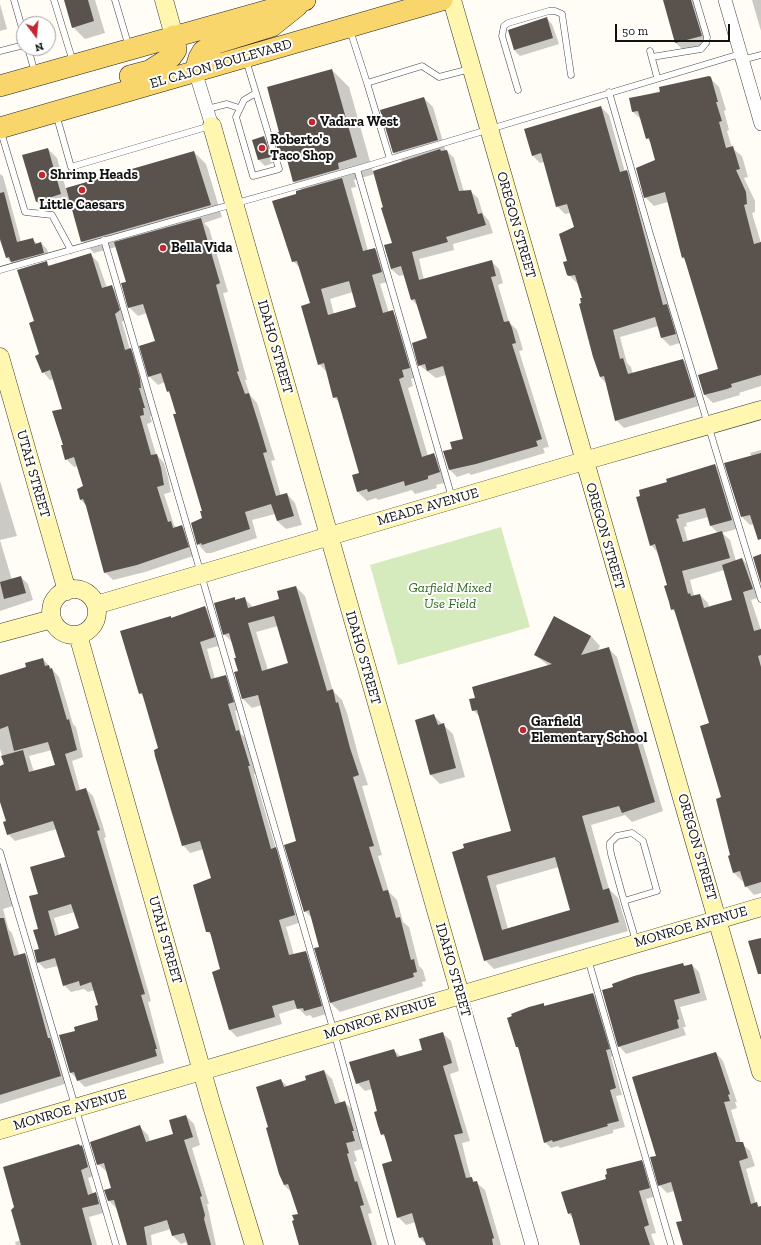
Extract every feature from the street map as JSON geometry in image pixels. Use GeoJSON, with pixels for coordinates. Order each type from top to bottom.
{"type":"FeatureCollection","features":[{"type":"Feature","properties":{"kind":"main road"},"geometry":{"type":"LineString","coordinates":[[0,86],[304,0]]}},
{"type":"Feature","properties":{"kind":"main road"},"geometry":{"type":"LineString","coordinates":[[195,71],[203,51],[218,43],[272,26],[304,0]]}},
{"type":"Feature","properties":{"kind":"main road","name":"EL CAJON BOULEVARD"},"geometry":{"type":"LineString","coordinates":[[0,128],[442,0]]}},
{"type":"Feature","properties":{"kind":"main road"},"geometry":{"type":"LineString","coordinates":[[81,104],[89,92],[106,83],[149,71],[163,63],[176,50],[174,36]]}},
{"type":"Feature","properties":{"kind":"street"},"geometry":{"type":"LineString","coordinates":[[164,0],[174,36]]}},
{"type":"Feature","properties":{"kind":"street","name":"OREGON STREET"},"geometry":{"type":"LineString","coordinates":[[452,0],[761,1072]]}},
{"type":"Feature","properties":{"kind":"street"},"geometry":{"type":"LineString","coordinates":[[724,0],[759,110],[761,124]]}},
{"type":"Feature","properties":{"kind":"street","name":"IDAHO STREET"},"geometry":{"type":"LineString","coordinates":[[195,71],[532,1245]]}},
{"type":"Feature","properties":{"kind":"street","name":"UTAH STREET"},"geometry":{"type":"LineString","coordinates":[[0,357],[67,590]]}},
{"type":"Feature","properties":{"kind":"street","name":"MEADE AVENUE"},"geometry":{"type":"LineString","coordinates":[[96,605],[453,499],[761,410]]}},
{"type":"Feature","properties":{"kind":"street"},"geometry":{"type":"LineString","coordinates":[[67,590],[79,590],[85,592],[94,600],[96,605],[97,612],[94,624],[90,629],[78,635],[65,634],[59,630],[52,619],[51,607],[57,597],[67,590]]}},
{"type":"Feature","properties":{"kind":"street"},"geometry":{"type":"LineString","coordinates":[[0,633],[52,619]]}},
{"type":"Feature","properties":{"kind":"street","name":"UTAH STREET"},"geometry":{"type":"LineString","coordinates":[[78,635],[202,1070],[254,1245]]}},
{"type":"Feature","properties":{"kind":"street","name":"MONROE AVENUE"},"geometry":{"type":"LineString","coordinates":[[0,1130],[761,907]]}},
{"type":"Feature","properties":{"kind":"lane"},"geometry":{"type":"LineString","coordinates":[[14,0],[19,16]]}},
{"type":"Feature","properties":{"kind":"lane"},"geometry":{"type":"LineString","coordinates":[[54,0],[74,65]]}},
{"type":"Feature","properties":{"kind":"lane"},"geometry":{"type":"LineString","coordinates":[[115,0],[129,49]]}},
{"type":"Feature","properties":{"kind":"lane"},"geometry":{"type":"LineString","coordinates":[[657,77],[651,54],[701,49],[706,43],[707,37],[696,0]]}},
{"type":"Feature","properties":{"kind":"lane"},"geometry":{"type":"LineString","coordinates":[[518,90],[502,36],[504,26],[508,22],[549,11],[555,11],[562,14],[571,74]]}},
{"type":"Feature","properties":{"kind":"lane"},"geometry":{"type":"LineString","coordinates":[[349,26],[390,159]]}},
{"type":"Feature","properties":{"kind":"lane"},"geometry":{"type":"LineString","coordinates":[[0,51],[16,47]]}},
{"type":"Feature","properties":{"kind":"lane"},"geometry":{"type":"LineString","coordinates":[[0,270],[357,169],[657,77],[741,57],[761,55]]}},
{"type":"Feature","properties":{"kind":"lane"},"geometry":{"type":"LineString","coordinates":[[30,56],[36,76]]}},
{"type":"Feature","properties":{"kind":"lane"},"geometry":{"type":"LineString","coordinates":[[245,57],[256,93],[279,169],[253,176],[236,116],[244,100],[256,93]]}},
{"type":"Feature","properties":{"kind":"lane"},"geometry":{"type":"LineString","coordinates":[[367,83],[422,66],[439,77],[471,68]]}},
{"type":"Feature","properties":{"kind":"lane"},"geometry":{"type":"LineString","coordinates":[[609,92],[650,234],[761,599]]}},
{"type":"Feature","properties":{"kind":"lane"},"geometry":{"type":"LineString","coordinates":[[55,112],[71,167],[209,117],[227,104],[239,108]]}},
{"type":"Feature","properties":{"kind":"lane"},"geometry":{"type":"LineString","coordinates":[[0,128],[25,212],[52,215],[71,250]]}},
{"type":"Feature","properties":{"kind":"lane"},"geometry":{"type":"LineString","coordinates":[[357,169],[453,499]]}},
{"type":"Feature","properties":{"kind":"lane"},"geometry":{"type":"LineString","coordinates":[[104,240],[334,1032],[392,1245]]}},
{"type":"Feature","properties":{"kind":"lane"},"geometry":{"type":"LineString","coordinates":[[624,901],[657,891],[643,841],[632,833],[617,836],[610,843],[610,848],[624,901],[637,943]]}},
{"type":"Feature","properties":{"kind":"lane"},"geometry":{"type":"LineString","coordinates":[[0,852],[116,1245]]}},
{"type":"Feature","properties":{"kind":"lane"},"geometry":{"type":"LineString","coordinates":[[587,957],[671,1245]]}},
{"type":"Feature","properties":{"kind":"green space","name":"Garfield Mixed Use Field"},"geometry":{"type":"Polygon","coordinates":[[[501,527],[530,627],[398,665],[370,565],[501,527]]]}},
{"type":"Feature","properties":{"kind":"building"},"geometry":{"type":"Polygon","coordinates":[[[64,0],[88,0],[94,21],[72,28],[64,0]]]}},
{"type":"Feature","properties":{"kind":"building"},"geometry":{"type":"Polygon","coordinates":[[[663,0],[691,0],[702,36],[675,43],[663,0]]]}},
{"type":"Feature","properties":{"kind":"building"},"geometry":{"type":"Polygon","coordinates":[[[547,17],[553,38],[514,50],[508,30],[547,17]]]}},
{"type":"Feature","properties":{"kind":"building","name":"Vadara West"},"geometry":{"type":"Polygon","coordinates":[[[332,69],[357,157],[338,163],[339,169],[293,182],[285,152],[279,154],[273,134],[279,132],[267,87],[332,69]]]}},
{"type":"Feature","properties":{"kind":"building"},"geometry":{"type":"Polygon","coordinates":[[[709,76],[711,77],[718,102],[716,102],[722,121],[719,122],[726,148],[733,146],[740,169],[736,170],[746,192],[747,204],[744,205],[754,244],[761,242],[761,375],[731,384],[732,387],[727,389],[704,395],[698,375],[718,369],[684,257],[682,258],[665,192],[644,198],[636,168],[655,160],[649,138],[646,139],[638,111],[632,112],[629,98],[660,92],[659,87],[709,76]]]}},
{"type":"Feature","properties":{"kind":"building"},"geometry":{"type":"Polygon","coordinates":[[[424,97],[438,140],[393,153],[380,110],[424,97]]]}},
{"type":"Feature","properties":{"kind":"building"},"geometry":{"type":"Polygon","coordinates":[[[601,106],[620,172],[627,170],[663,305],[667,304],[676,334],[661,338],[655,317],[613,330],[620,359],[623,358],[628,374],[683,359],[695,397],[615,421],[604,376],[600,377],[593,357],[579,304],[581,303],[580,298],[582,298],[575,275],[567,275],[563,262],[567,261],[559,234],[574,227],[567,204],[556,207],[541,153],[532,156],[524,129],[601,106]]]}},
{"type":"Feature","properties":{"kind":"building","name":"Roberto's Taco Shop"},"geometry":{"type":"Polygon","coordinates":[[[264,136],[271,157],[258,160],[252,140],[264,136]]]}},
{"type":"Feature","properties":{"kind":"building","name":"Shrimp Heads"},"geometry":{"type":"Polygon","coordinates":[[[48,148],[61,194],[36,202],[22,155],[48,148]]]}},
{"type":"Feature","properties":{"kind":"building"},"geometry":{"type":"Polygon","coordinates":[[[440,149],[441,151],[447,150],[459,191],[471,190],[478,214],[482,213],[486,225],[446,237],[448,242],[412,252],[419,280],[492,260],[496,276],[491,277],[504,322],[509,321],[512,328],[516,343],[512,344],[542,439],[536,441],[538,446],[476,464],[449,470],[443,451],[452,449],[450,442],[463,439],[443,366],[427,371],[425,364],[418,366],[412,343],[427,338],[415,299],[411,300],[401,266],[391,269],[384,245],[392,243],[381,208],[383,207],[373,171],[440,149]]]}},
{"type":"Feature","properties":{"kind":"building"},"geometry":{"type":"Polygon","coordinates":[[[194,151],[211,205],[81,242],[66,188],[194,151]]]}},
{"type":"Feature","properties":{"kind":"building"},"geometry":{"type":"Polygon","coordinates":[[[342,178],[363,251],[375,248],[382,272],[372,275],[383,313],[393,310],[410,368],[402,370],[404,377],[399,379],[422,457],[434,453],[440,472],[428,476],[428,479],[405,486],[404,481],[368,492],[367,489],[357,492],[352,475],[359,473],[337,397],[333,398],[324,363],[318,365],[301,306],[310,303],[297,261],[292,262],[272,201],[296,194],[296,191],[342,178]],[[349,281],[321,289],[328,315],[356,307],[349,281]]]}},
{"type":"Feature","properties":{"kind":"building"},"geometry":{"type":"Polygon","coordinates":[[[4,192],[17,242],[33,238],[35,244],[41,242],[44,253],[11,262],[9,257],[6,258],[0,239],[0,193],[4,192]]]}},
{"type":"Feature","properties":{"kind":"building"},"geometry":{"type":"Polygon","coordinates":[[[201,218],[220,283],[216,285],[239,371],[237,372],[245,394],[249,393],[267,452],[263,453],[276,496],[287,493],[294,516],[277,521],[271,504],[245,512],[250,529],[202,545],[201,543],[197,545],[191,523],[202,518],[200,511],[202,511],[173,414],[176,414],[169,391],[167,392],[161,373],[148,377],[139,346],[155,341],[143,304],[128,308],[121,283],[126,282],[114,242],[201,218]]]}},
{"type":"Feature","properties":{"kind":"building"},"geometry":{"type":"Polygon","coordinates":[[[91,253],[102,288],[112,285],[120,310],[115,314],[125,350],[131,348],[140,379],[141,388],[139,388],[145,408],[143,408],[144,415],[140,416],[151,455],[157,454],[161,468],[164,485],[157,487],[168,522],[171,521],[173,528],[182,525],[189,547],[137,565],[104,573],[86,506],[83,499],[80,500],[77,489],[83,486],[74,457],[65,460],[61,445],[63,445],[52,411],[62,409],[50,370],[42,373],[35,356],[39,354],[29,323],[34,321],[17,270],[47,261],[48,266],[91,253]]]}},
{"type":"Feature","properties":{"kind":"building"},"geometry":{"type":"Polygon","coordinates":[[[761,453],[761,539],[758,540],[750,515],[741,517],[724,463],[761,453]]]}},
{"type":"Feature","properties":{"kind":"building"},"geometry":{"type":"Polygon","coordinates":[[[715,464],[732,520],[710,526],[705,508],[678,515],[679,518],[676,519],[683,542],[722,531],[730,558],[682,571],[688,594],[690,593],[691,596],[700,594],[704,608],[732,600],[722,565],[742,558],[753,589],[743,592],[754,631],[761,629],[761,655],[758,656],[761,667],[761,882],[745,887],[740,871],[733,873],[728,856],[730,855],[716,799],[721,797],[700,726],[709,723],[674,609],[671,610],[664,586],[667,585],[655,544],[650,546],[636,497],[640,496],[639,490],[667,482],[666,479],[715,464]]]}},
{"type":"Feature","properties":{"kind":"building"},"geometry":{"type":"Polygon","coordinates":[[[761,554],[761,584],[753,557],[761,554]]]}},
{"type":"Feature","properties":{"kind":"building"},"geometry":{"type":"Polygon","coordinates":[[[21,576],[26,593],[4,599],[0,582],[21,576]]]}},
{"type":"Feature","properties":{"kind":"building"},"geometry":{"type":"Polygon","coordinates":[[[296,586],[327,691],[333,689],[336,703],[338,702],[359,775],[353,777],[374,846],[369,847],[383,891],[388,890],[396,918],[400,917],[411,960],[414,959],[417,972],[413,973],[414,977],[330,1003],[314,948],[319,947],[309,910],[304,912],[284,845],[296,841],[258,695],[242,699],[234,672],[238,671],[229,633],[223,635],[214,603],[235,597],[235,600],[245,597],[248,608],[279,599],[277,591],[296,586]],[[274,616],[248,623],[262,671],[288,663],[274,616]]]}},
{"type":"Feature","properties":{"kind":"building"},"geometry":{"type":"Polygon","coordinates":[[[205,606],[215,637],[200,642],[211,679],[226,675],[234,702],[228,704],[236,731],[239,730],[250,766],[248,766],[271,849],[276,847],[295,915],[279,920],[289,955],[306,951],[322,1006],[304,1011],[303,1008],[297,1009],[294,1000],[272,1006],[275,1017],[229,1030],[212,972],[220,969],[210,932],[206,932],[193,885],[211,878],[200,841],[182,846],[155,756],[154,750],[158,748],[142,693],[139,694],[120,631],[171,616],[171,618],[205,606]]]}},
{"type":"Feature","properties":{"kind":"building"},"geometry":{"type":"Polygon","coordinates":[[[554,616],[591,636],[581,655],[609,647],[655,802],[622,813],[619,806],[582,816],[603,890],[609,888],[619,922],[484,961],[452,852],[464,848],[463,844],[511,831],[477,710],[472,711],[469,699],[475,698],[472,687],[552,664],[534,655],[554,616]],[[555,857],[487,876],[502,930],[570,910],[555,857]]]}},
{"type":"Feature","properties":{"kind":"building"},"geometry":{"type":"Polygon","coordinates":[[[43,658],[45,666],[49,665],[50,669],[52,668],[67,720],[69,719],[77,750],[65,754],[76,791],[86,788],[100,830],[97,831],[145,994],[141,995],[157,1049],[155,1049],[157,1056],[77,1081],[74,1072],[70,1073],[59,1035],[75,1031],[74,1027],[98,1020],[95,1006],[98,1005],[91,982],[80,986],[79,981],[63,986],[55,958],[37,963],[34,950],[39,949],[33,930],[38,929],[29,896],[38,894],[30,867],[65,857],[53,821],[7,835],[3,822],[6,821],[0,802],[0,766],[4,764],[1,756],[23,750],[29,772],[55,765],[48,742],[14,751],[8,726],[0,729],[0,675],[26,667],[25,663],[43,658]],[[71,904],[48,911],[55,936],[79,928],[71,904]]]}},
{"type":"Feature","properties":{"kind":"building"},"geometry":{"type":"Polygon","coordinates":[[[434,714],[438,725],[444,723],[456,768],[430,775],[415,720],[434,714]]]}},
{"type":"Feature","properties":{"kind":"building"},"geometry":{"type":"Polygon","coordinates":[[[0,918],[4,918],[14,956],[25,953],[48,1038],[50,1038],[61,1076],[0,1095],[0,918]]]}},
{"type":"Feature","properties":{"kind":"building"},"geometry":{"type":"Polygon","coordinates":[[[761,938],[761,974],[758,974],[748,941],[761,938]]]}},
{"type":"Feature","properties":{"kind":"building"},"geometry":{"type":"Polygon","coordinates":[[[683,963],[684,966],[692,964],[700,993],[674,1000],[679,1019],[677,1020],[679,1028],[618,1047],[602,990],[613,987],[612,984],[634,976],[683,963]]]}},
{"type":"Feature","properties":{"kind":"building"},"geometry":{"type":"Polygon","coordinates":[[[593,993],[610,1049],[606,1050],[616,1088],[610,1090],[619,1121],[607,1124],[608,1126],[553,1142],[552,1140],[544,1143],[518,1047],[516,1047],[507,1018],[512,1016],[511,1014],[529,1007],[544,1003],[544,1006],[593,993]]]}},
{"type":"Feature","properties":{"kind":"building"},"geometry":{"type":"Polygon","coordinates":[[[443,1032],[452,1063],[443,1066],[463,1133],[454,1135],[466,1178],[472,1177],[473,1182],[477,1181],[494,1238],[492,1239],[493,1245],[426,1245],[423,1237],[419,1238],[412,1213],[397,1218],[382,1164],[392,1161],[384,1134],[381,1135],[374,1112],[377,1111],[369,1080],[356,1084],[349,1062],[394,1049],[397,1057],[422,1050],[419,1039],[443,1032]]]}},
{"type":"Feature","properties":{"kind":"building"},"geometry":{"type":"Polygon","coordinates":[[[716,1052],[730,1094],[728,1095],[730,1101],[724,1102],[736,1142],[743,1142],[748,1158],[739,1161],[751,1204],[757,1202],[758,1207],[761,1206],[761,1245],[683,1245],[676,1222],[682,1221],[671,1182],[658,1186],[650,1157],[656,1156],[632,1077],[716,1052]]]}},
{"type":"Feature","properties":{"kind":"building"},"geometry":{"type":"Polygon","coordinates":[[[324,1070],[335,1104],[345,1101],[354,1131],[352,1131],[355,1141],[346,1143],[349,1153],[347,1154],[355,1182],[357,1181],[364,1205],[360,1206],[372,1245],[299,1245],[292,1221],[294,1220],[292,1215],[298,1214],[288,1184],[284,1185],[279,1174],[266,1128],[268,1127],[256,1087],[281,1079],[284,1087],[306,1080],[305,1076],[324,1070]]]}},
{"type":"Feature","properties":{"kind":"building"},"geometry":{"type":"Polygon","coordinates":[[[186,1115],[193,1137],[184,1140],[202,1196],[200,1197],[205,1215],[204,1219],[211,1245],[188,1245],[184,1233],[172,1236],[167,1220],[144,1227],[147,1245],[127,1245],[114,1200],[108,1201],[104,1190],[111,1188],[104,1163],[97,1165],[90,1142],[140,1125],[146,1142],[173,1134],[169,1120],[186,1115]]]}},
{"type":"Feature","properties":{"kind":"building"},"geometry":{"type":"Polygon","coordinates":[[[79,1144],[80,1146],[82,1145],[88,1167],[81,1170],[88,1195],[96,1192],[99,1204],[82,1208],[92,1245],[21,1245],[11,1210],[14,1207],[3,1167],[79,1144]]]}},
{"type":"Feature","properties":{"kind":"building"},"geometry":{"type":"Polygon","coordinates":[[[642,1160],[650,1188],[639,1191],[649,1225],[644,1227],[650,1245],[580,1245],[571,1213],[568,1214],[561,1192],[606,1179],[606,1169],[642,1160]]]}},
{"type":"Feature","properties":{"kind":"place","name":"Vadara West"},"geometry":{"type":"Point","coordinates":[312,122]}},
{"type":"Feature","properties":{"kind":"place","name":"Roberto's Taco Shop"},"geometry":{"type":"Point","coordinates":[262,148]}},
{"type":"Feature","properties":{"kind":"place","name":"Shrimp Heads"},"geometry":{"type":"Point","coordinates":[42,175]}},
{"type":"Feature","properties":{"kind":"place","name":"Little Caesars"},"geometry":{"type":"Point","coordinates":[82,190]}},
{"type":"Feature","properties":{"kind":"place","name":"Bella Vida"},"geometry":{"type":"Point","coordinates":[163,248]}},
{"type":"Feature","properties":{"kind":"place","name":"Garfield Elementary School"},"geometry":{"type":"Point","coordinates":[523,730]}}]}
